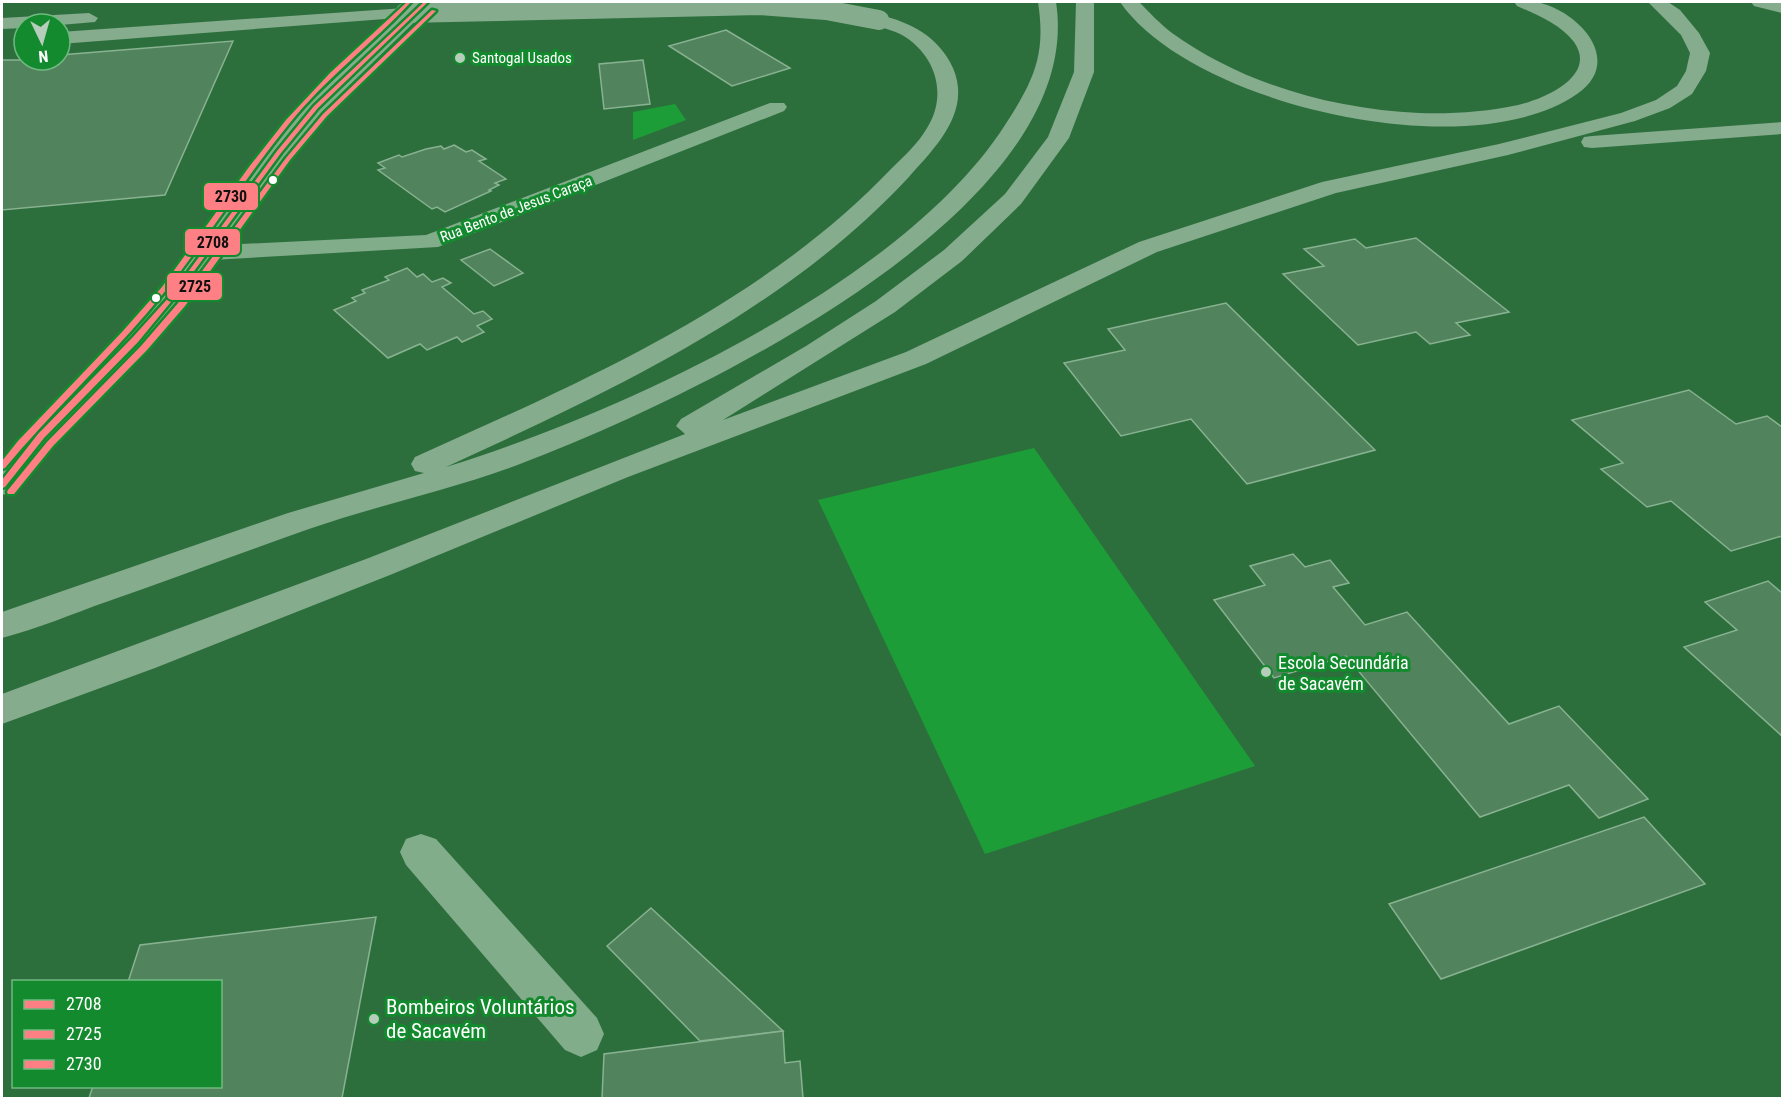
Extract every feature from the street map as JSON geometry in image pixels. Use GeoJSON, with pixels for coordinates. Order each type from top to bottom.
{"type":"FeatureCollection","features":[{"type":"Feature","properties":{"kind":"highway"},"geometry":{"type":"LineString","coordinates":[[2,24],[316,2]]}},
{"type":"Feature","properties":{"kind":"highway"},"geometry":{"type":"LineString","coordinates":[[72,37],[416,7],[551,2]]}},
{"type":"Feature","properties":{"kind":"highway"},"geometry":{"type":"LineString","coordinates":[[2,625],[303,520],[506,458],[618,412],[705,370],[789,324],[858,280],[919,235],[969,187],[1001,151],[1023,117],[1046,62],[1050,38],[1047,2]]}},
{"type":"Feature","properties":{"kind":"highway"},"geometry":{"type":"LineString","coordinates":[[617,470],[829,344],[885,307],[956,254],[1001,211],[1038,171],[1076,105],[1085,74],[1089,40],[1085,2]]}},
{"type":"Feature","properties":{"kind":"highway"},"geometry":{"type":"LineString","coordinates":[[1129,2],[1145,19],[1186,52],[1235,79],[1269,91],[1369,114],[1468,118],[1518,111],[1550,101],[1578,86],[1589,67],[1587,47],[1569,27],[1523,2]]}},
{"type":"Feature","properties":{"kind":"highway"},"geometry":{"type":"LineString","coordinates":[[2,709],[378,567],[617,470],[916,358],[1148,247],[1330,187],[1500,150],[1628,117],[1663,104],[1685,90],[1696,71],[1700,53],[1685,27],[1674,14],[1657,2]]}},
{"type":"Feature","properties":{"kind":"highway"},"geometry":{"type":"LineString","coordinates":[[1760,2],[1782,9]]}},
{"type":"Feature","properties":{"kind":"highway"},"geometry":{"type":"LineString","coordinates":[[303,520],[565,401],[668,345],[749,297],[821,246],[889,189],[938,129],[949,100],[949,76],[925,42],[907,30],[879,21],[816,9],[760,5],[416,7]]}},
{"type":"Feature","properties":{"kind":"highway"},"geometry":{"type":"LineString","coordinates":[[1500,150],[1782,128]]}},
{"type":"Feature","properties":{"kind":"street"},"geometry":{"type":"LineString","coordinates":[[2,485],[41,436],[143,331],[207,253],[279,152],[316,107],[416,7]]}},
{"type":"Feature","properties":{"kind":"street","name":"Rua Bento de Jesus Caraça"},"geometry":{"type":"LineString","coordinates":[[207,253],[405,245],[429,242],[777,107]]}},
{"type":"Feature","properties":{"kind":"street"},"geometry":{"type":"LineString","coordinates":[[421,852],[580,1034]]}},
{"type":"Feature","properties":{"kind":"green space"},"geometry":{"type":"Polygon","coordinates":[[[675,104],[686,120],[633,140],[633,112],[675,104]]]}},
{"type":"Feature","properties":{"kind":"green space"},"geometry":{"type":"Polygon","coordinates":[[[1034,448],[1255,766],[985,854],[818,500],[1034,448]]]}},
{"type":"Feature","properties":{"kind":"building"},"geometry":{"type":"Polygon","coordinates":[[[726,30],[790,68],[732,86],[669,46],[726,30]]]}},
{"type":"Feature","properties":{"kind":"building"},"geometry":{"type":"Polygon","coordinates":[[[233,41],[165,195],[2,210],[2,60],[12,60],[12,72],[72,72],[72,54],[233,41]]]}},
{"type":"Feature","properties":{"kind":"building"},"geometry":{"type":"Polygon","coordinates":[[[643,60],[650,104],[604,109],[599,64],[643,60]]]}},
{"type":"Feature","properties":{"kind":"building"},"geometry":{"type":"Polygon","coordinates":[[[454,145],[466,152],[472,150],[486,159],[479,161],[506,179],[495,183],[499,185],[489,190],[491,191],[445,212],[437,207],[432,209],[378,170],[385,168],[378,163],[399,155],[402,157],[426,149],[441,146],[444,149],[454,145]]]}},
{"type":"Feature","properties":{"kind":"building"},"geometry":{"type":"Polygon","coordinates":[[[1416,238],[1509,312],[1456,323],[1470,335],[1430,344],[1416,332],[1358,345],[1283,274],[1324,266],[1304,249],[1355,239],[1366,248],[1416,238]]]}},
{"type":"Feature","properties":{"kind":"building"},"geometry":{"type":"Polygon","coordinates":[[[490,249],[523,273],[494,286],[461,260],[490,249]]]}},
{"type":"Feature","properties":{"kind":"building"},"geometry":{"type":"Polygon","coordinates":[[[407,268],[417,277],[423,274],[432,282],[443,278],[451,283],[442,287],[474,314],[483,311],[492,319],[477,326],[484,332],[462,342],[457,337],[427,350],[420,344],[388,358],[334,310],[356,301],[352,298],[365,293],[362,290],[389,280],[385,277],[407,268]]]}},
{"type":"Feature","properties":{"kind":"building"},"geometry":{"type":"Polygon","coordinates":[[[1226,303],[1375,450],[1247,484],[1191,419],[1121,436],[1064,363],[1125,350],[1108,329],[1226,303]]]}},
{"type":"Feature","properties":{"kind":"building"},"geometry":{"type":"Polygon","coordinates":[[[1689,390],[1736,424],[1767,416],[1782,427],[1782,536],[1731,551],[1671,501],[1647,507],[1601,469],[1623,463],[1572,420],[1689,390]]]}},
{"type":"Feature","properties":{"kind":"building"},"geometry":{"type":"Polygon","coordinates":[[[1293,554],[1305,567],[1330,560],[1349,583],[1333,587],[1365,625],[1407,612],[1509,724],[1559,706],[1648,799],[1599,818],[1569,785],[1480,817],[1346,656],[1274,678],[1214,600],[1265,585],[1250,566],[1293,554]]]}},
{"type":"Feature","properties":{"kind":"building"},"geometry":{"type":"Polygon","coordinates":[[[1768,581],[1782,593],[1782,736],[1684,647],[1737,630],[1705,602],[1768,581]]]}},
{"type":"Feature","properties":{"kind":"building"},"geometry":{"type":"Polygon","coordinates":[[[1644,817],[1705,884],[1441,979],[1389,904],[1644,817]]]}},
{"type":"Feature","properties":{"kind":"building"},"geometry":{"type":"Polygon","coordinates":[[[651,908],[783,1031],[700,1041],[607,946],[651,908]]]}},
{"type":"Feature","properties":{"kind":"building"},"geometry":{"type":"Polygon","coordinates":[[[376,917],[342,1098],[89,1098],[92,1088],[222,1088],[222,980],[129,980],[140,945],[376,917]]]}},
{"type":"Feature","properties":{"kind":"building"},"geometry":{"type":"Polygon","coordinates":[[[783,1031],[785,1063],[800,1061],[803,1098],[602,1098],[604,1054],[783,1031]]]}},
{"type":"Feature","properties":{"kind":"transit line","name":"2730"},"geometry":{"type":"LineString","coordinates":[[2,466],[41,420],[145,311],[269,144],[307,99],[409,2]]}},
{"type":"Feature","properties":{"kind":"transit line","name":"2708"},"geometry":{"type":"LineString","coordinates":[[2,485],[41,436],[135,340],[173,296],[279,152],[316,107],[426,2]]}},
{"type":"Feature","properties":{"kind":"transit line","name":"2725"},"geometry":{"type":"LineString","coordinates":[[11,492],[50,444],[144,348],[182,304],[288,159],[325,115],[434,11]]}},
{"type":"Feature","properties":{"kind":"place","name":"Santogal Usados"},"geometry":{"type":"Point","coordinates":[460,58]}},
{"type":"Feature","properties":{"kind":"place","name":"Escola Secundária de Sacavém"},"geometry":{"type":"Point","coordinates":[1266,672]}},
{"type":"Feature","properties":{"kind":"place","name":"Bombeiros Voluntários de Sacavém"},"geometry":{"type":"Point","coordinates":[374,1019]}}]}
